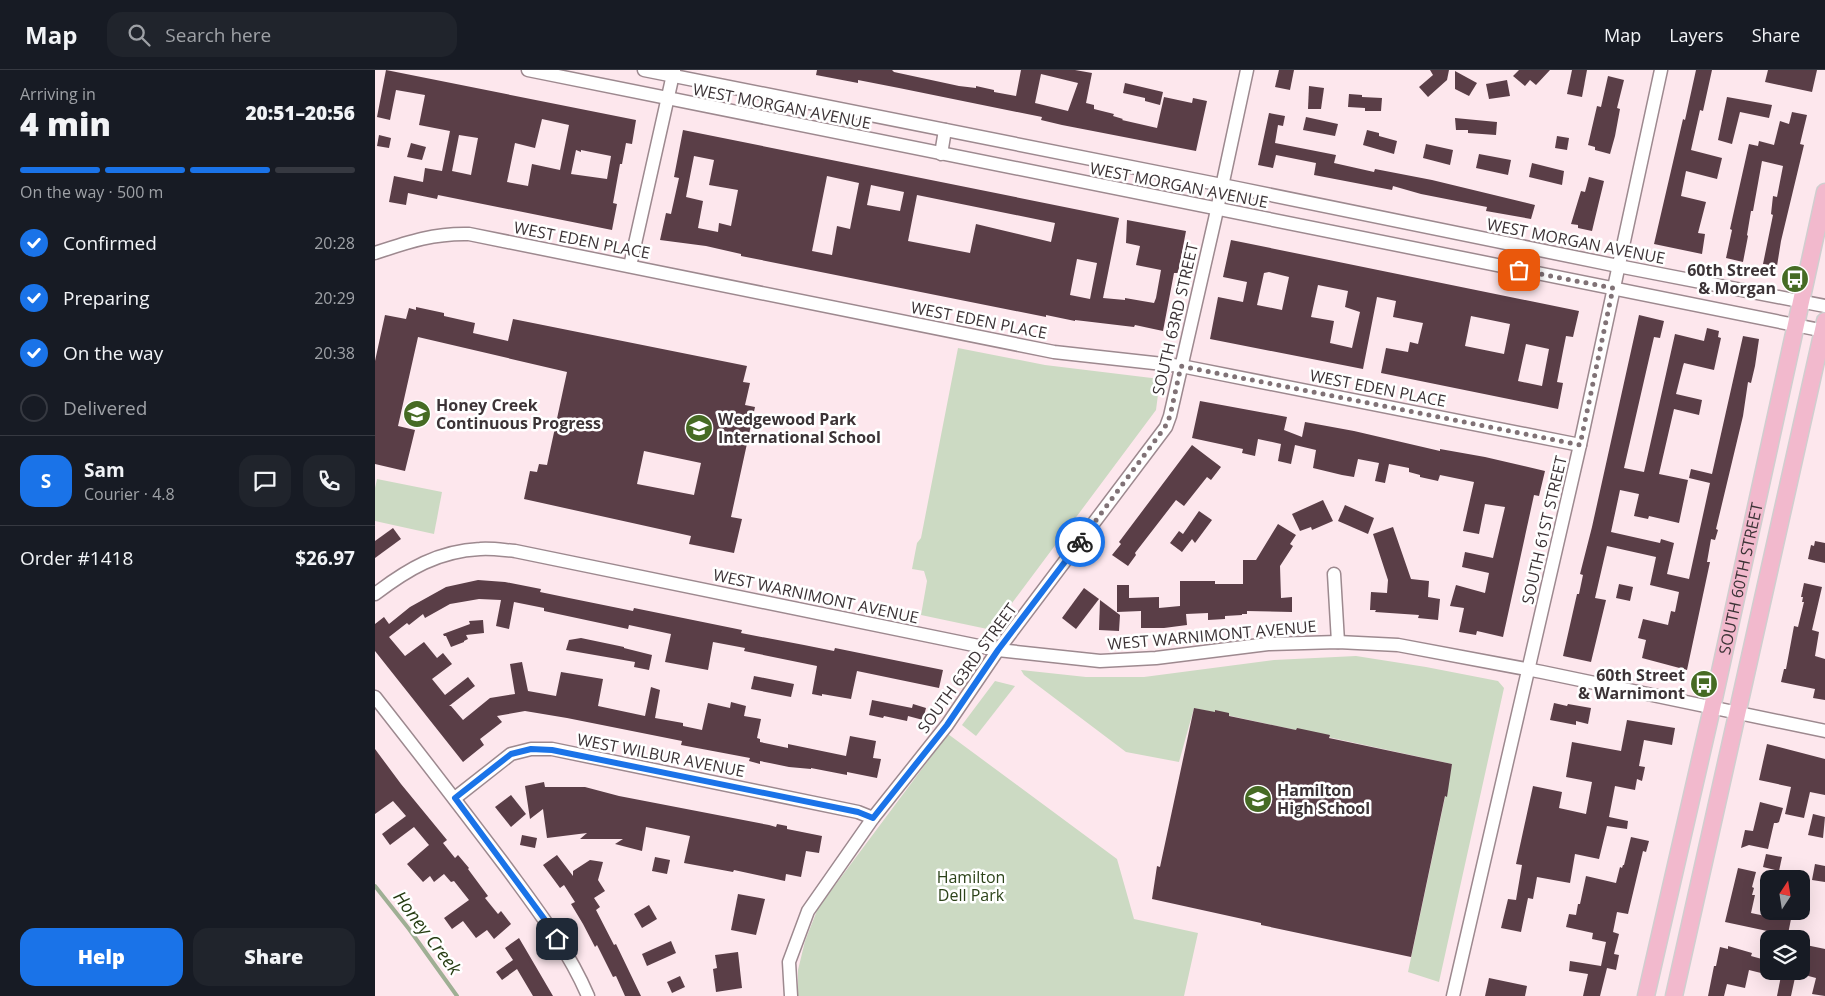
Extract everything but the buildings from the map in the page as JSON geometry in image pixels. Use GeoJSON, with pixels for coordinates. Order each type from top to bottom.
{"type":"FeatureCollection","features":[{"type":"Feature","properties":{"kind":"main road","name":"SOUTH 60TH STREET"},"geometry":{"type":"LineString","coordinates":[[1646,996],[1712,708],[1825,192]]}},
{"type":"Feature","properties":{"kind":"main road","name":"SOUTH 60TH STREET"},"geometry":{"type":"LineString","coordinates":[[1674,996],[1824,328]]}},
{"type":"Feature","properties":{"kind":"street","name":"WEST MORGAN AVENUE"},"geometry":{"type":"LineString","coordinates":[[528,70],[1795,325],[1824,328]]}},
{"type":"Feature","properties":{"kind":"street","name":"WEST MORGAN AVENUE"},"geometry":{"type":"LineString","coordinates":[[644,70],[673,73],[945,130],[1825,306]]}},
{"type":"Feature","properties":{"kind":"street","name":"SOUTH 63RD STREET"},"geometry":{"type":"LineString","coordinates":[[791,996],[789,962],[808,911],[873,818],[947,725],[998,650],[1165,427],[1170,416],[1247,70]]}},
{"type":"Feature","properties":{"kind":"street","name":"SOUTH 61ST STREET"},"geometry":{"type":"LineString","coordinates":[[1453,996],[1580,445],[1661,70]]}},
{"type":"Feature","properties":{"kind":"street"},"geometry":{"type":"LineString","coordinates":[[630,266],[673,73]]}},
{"type":"Feature","properties":{"kind":"street"},"geometry":{"type":"LineString","coordinates":[[941,154],[945,130]]}},
{"type":"Feature","properties":{"kind":"street","name":"WEST EDEN PLACE"},"geometry":{"type":"LineString","coordinates":[[375,253],[425,237],[452,233],[469,234],[1054,352],[1181,366],[1580,445]]}},
{"type":"Feature","properties":{"kind":"street","name":"WEST WARNIMONT AVENUE"},"geometry":{"type":"LineString","coordinates":[[375,594],[417,565],[438,556],[482,548],[515,551],[998,650],[1101,661],[1156,658],[1268,644],[1338,642],[1398,645],[1825,732]]}},
{"type":"Feature","properties":{"kind":"street"},"geometry":{"type":"LineString","coordinates":[[1334,574],[1338,642]]}},
{"type":"Feature","properties":{"kind":"street"},"geometry":{"type":"LineString","coordinates":[[375,697],[455,798],[548,924],[582,982],[588,996]]}},
{"type":"Feature","properties":{"kind":"street","name":"WEST WILBUR AVENUE"},"geometry":{"type":"LineString","coordinates":[[455,798],[511,754],[531,749],[552,750],[858,812],[873,818]]}},
{"type":"Feature","properties":{"kind":"green space"},"geometry":{"type":"Polygon","coordinates":[[[958,348],[1045,365],[1160,379],[1156,410],[992,630],[921,615],[927,581],[924,571],[912,569],[917,543],[921,538],[958,348]]]}},
{"type":"Feature","properties":{"kind":"green space"},"geometry":{"type":"Polygon","coordinates":[[[377,479],[442,492],[434,534],[375,521],[375,488],[377,479]]]}},
{"type":"Feature","properties":{"kind":"green space"},"geometry":{"type":"Polygon","coordinates":[[[1356,656],[1498,681],[1504,688],[1439,982],[1408,972],[1452,764],[1194,708],[1179,762],[1126,752],[1024,675],[1021,670],[1086,677],[1144,677],[1274,660],[1356,656]]]}},
{"type":"Feature","properties":{"kind":"green space"},"geometry":{"type":"Polygon","coordinates":[[[995,681],[1015,686],[976,736],[962,725],[995,681]]]}},
{"type":"Feature","properties":{"kind":"green space","name":"Hamilton Dell Park"},"geometry":{"type":"Polygon","coordinates":[[[948,734],[1117,859],[1134,919],[1198,933],[1184,996],[798,996],[798,970],[805,941],[818,908],[948,734]]]}},
{"type":"Feature","properties":{"kind":"waterway","name":"Honey Creek"},"geometry":{"type":"LineString","coordinates":[[375,886],[409,929],[457,996]]}},
{"type":"Feature","properties":{"kind":"way so far"},"geometry":{"type":"LineString","coordinates":[[1080,542],[1165,427],[1170,416],[1181,366],[1580,445],[1613,288],[1519,270]]}},
{"type":"Feature","properties":{"kind":"place","name":"60th Street & Morgan"},"geometry":{"type":"Point","coordinates":[1795,279]}},
{"type":"Feature","properties":{"kind":"place","name":"Honey Creek Continuous Progress"},"geometry":{"type":"Point","coordinates":[417,414]}},
{"type":"Feature","properties":{"kind":"place","name":"Wedgewood Park International School"},"geometry":{"type":"Point","coordinates":[699,428]}},
{"type":"Feature","properties":{"kind":"place","name":"60th Street & Warnimont"},"geometry":{"type":"Point","coordinates":[1704,684]}},
{"type":"Feature","properties":{"kind":"place","name":"Hamilton High School"},"geometry":{"type":"Point","coordinates":[1258,799]}},
{"type":"Feature","properties":{"kind":"route"},"geometry":{"type":"LineString","coordinates":[[557,939],[455,798],[511,754],[531,749],[552,750],[858,812],[873,818],[947,725],[998,650],[1080,542]]}}]}
